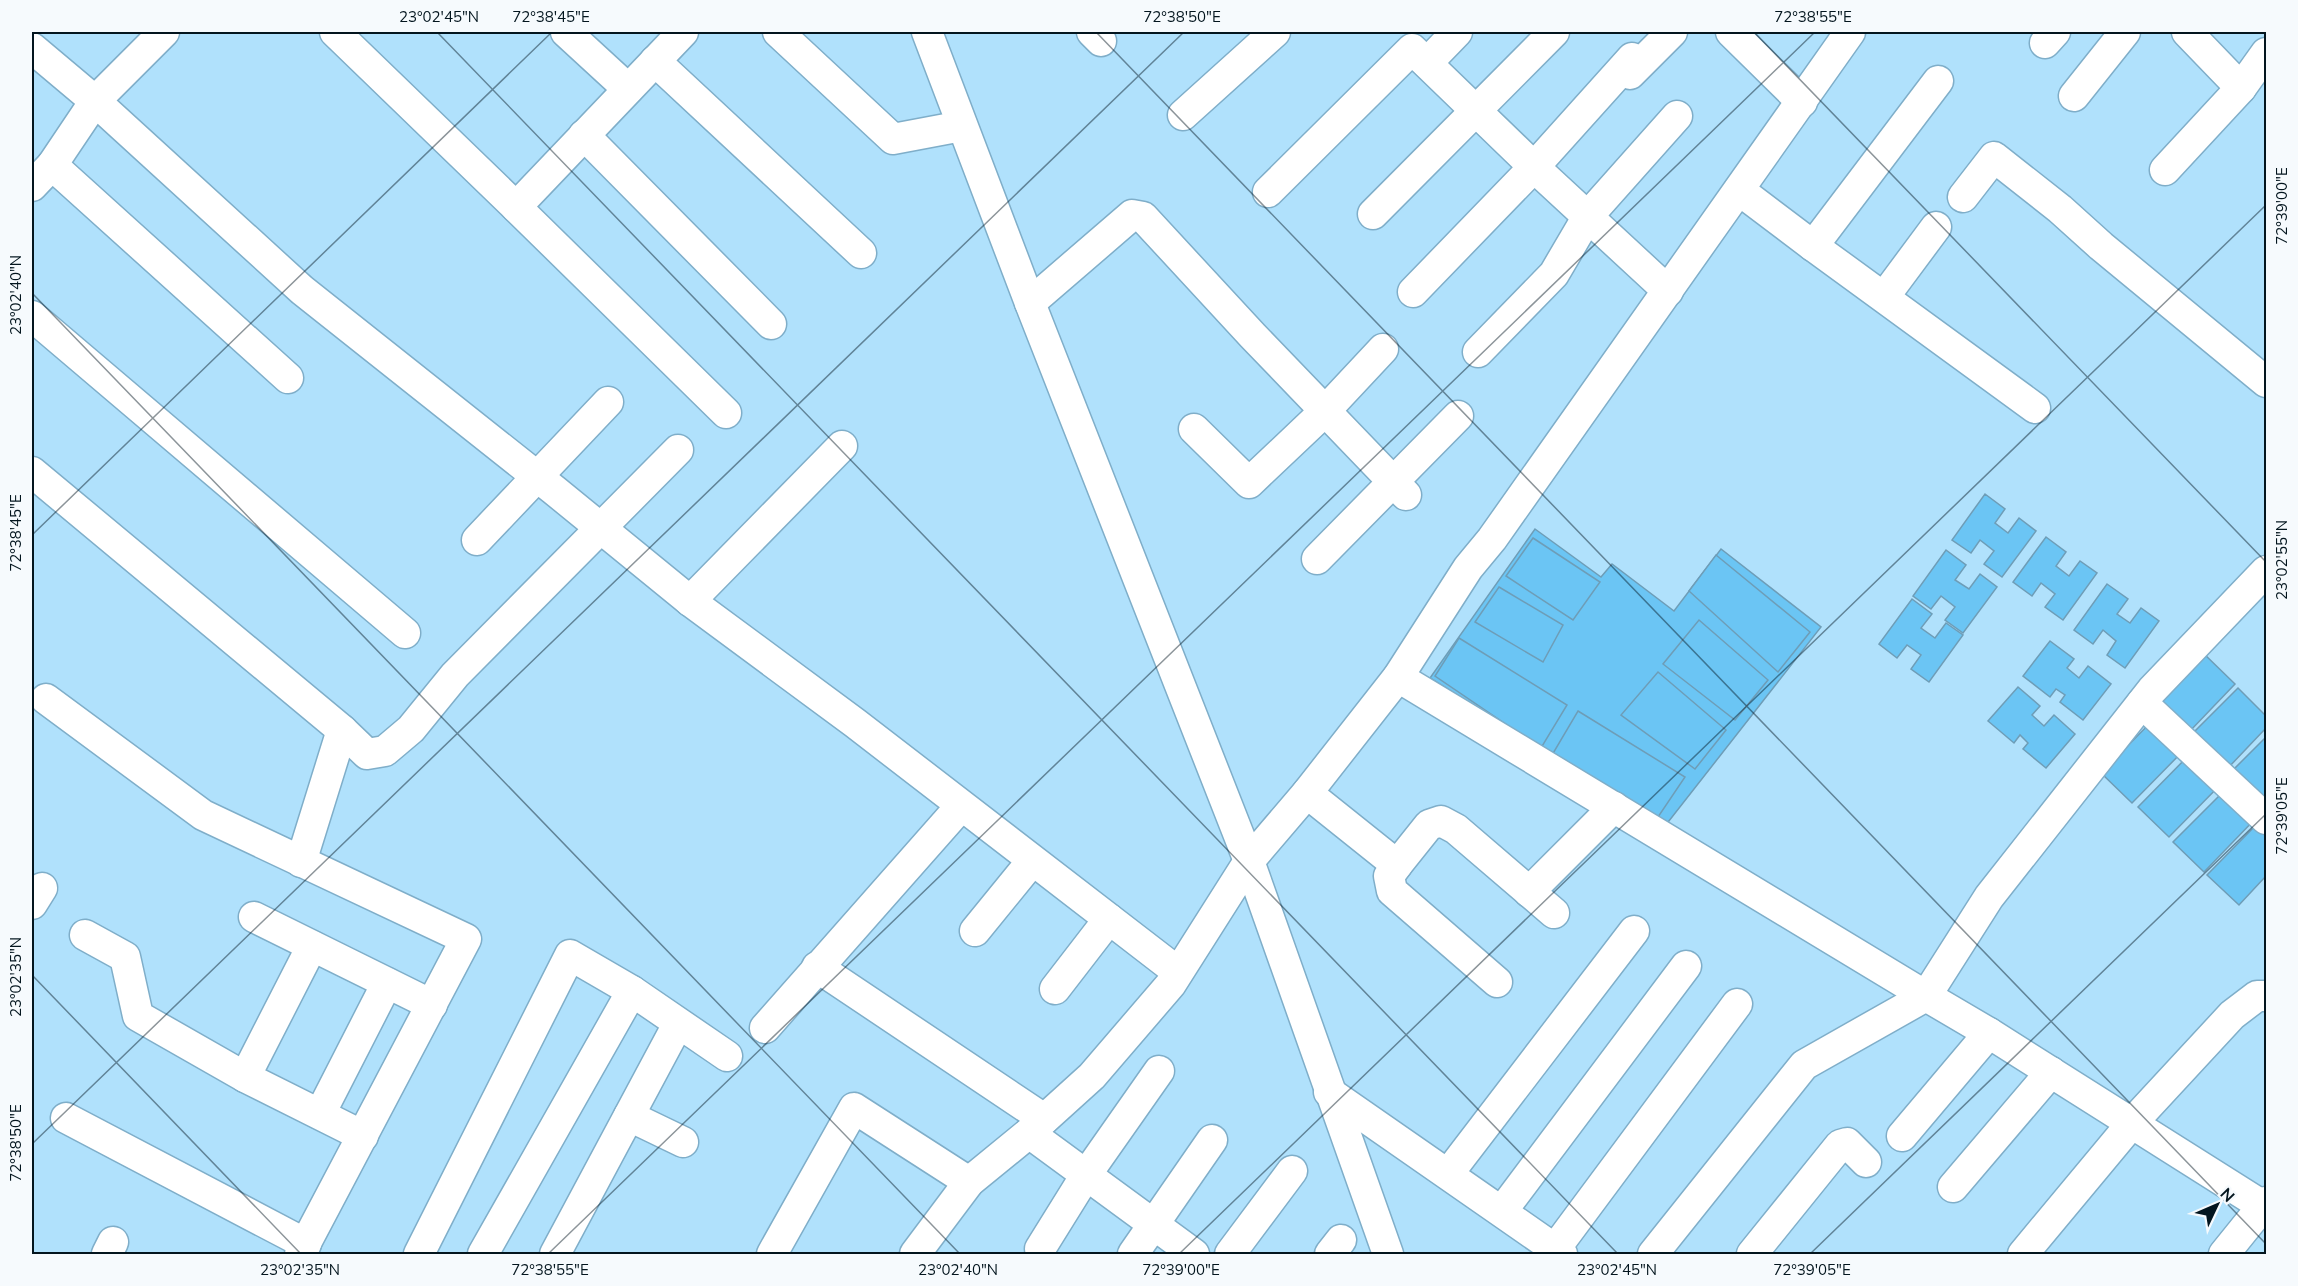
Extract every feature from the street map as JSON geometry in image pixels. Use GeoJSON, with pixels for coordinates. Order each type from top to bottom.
{"type":"FeatureCollection","features":[{"type":"Feature","properties":{"kind":"street"},"geometry":{"type":"LineString","coordinates":[[32,186],[52,165],[95,101],[164,32]]}},
{"type":"Feature","properties":{"kind":"street"},"geometry":{"type":"LineString","coordinates":[[335,32],[726,412]]}},
{"type":"Feature","properties":{"kind":"street"},"geometry":{"type":"LineString","coordinates":[[566,32],[628,89]]}},
{"type":"Feature","properties":{"kind":"street"},"geometry":{"type":"LineString","coordinates":[[516,207],[683,32]]}},
{"type":"Feature","properties":{"kind":"street"},"geometry":{"type":"LineString","coordinates":[[778,32],[893,140],[962,126]]}},
{"type":"Feature","properties":{"kind":"street"},"geometry":{"type":"LineString","coordinates":[[927,32],[1030,303],[1249,861],[1388,1254]]}},
{"type":"Feature","properties":{"kind":"street"},"geometry":{"type":"LineString","coordinates":[[1183,115],[1275,32]]}},
{"type":"Feature","properties":{"kind":"street"},"geometry":{"type":"LineString","coordinates":[[1427,63],[1457,32]]}},
{"type":"Feature","properties":{"kind":"street"},"geometry":{"type":"LineString","coordinates":[[1373,214],[1554,32]]}},
{"type":"Feature","properties":{"kind":"street"},"geometry":{"type":"LineString","coordinates":[[1413,292],[1631,66],[1672,32]]}},
{"type":"Feature","properties":{"kind":"street"},"geometry":{"type":"LineString","coordinates":[[1731,32],[1802,102]]}},
{"type":"Feature","properties":{"kind":"street"},"geometry":{"type":"LineString","coordinates":[[915,1254],[969,1182],[1037,1126],[1092,1076],[1178,972],[1249,861],[1307,793],[1398,677],[1468,568],[1492,539],[1850,32]]}},
{"type":"Feature","properties":{"kind":"street"},"geometry":{"type":"LineString","coordinates":[[2074,96],[2125,32]]}},
{"type":"Feature","properties":{"kind":"street"},"geometry":{"type":"LineString","coordinates":[[2187,32],[2241,88]]}},
{"type":"Feature","properties":{"kind":"street"},"geometry":{"type":"LineString","coordinates":[[32,48],[95,101],[302,290],[690,601],[855,723],[1178,972]]}},
{"type":"Feature","properties":{"kind":"street"},"geometry":{"type":"LineString","coordinates":[[1268,192],[1412,49],[1534,167],[1668,291]]}},
{"type":"Feature","properties":{"kind":"street"},"geometry":{"type":"LineString","coordinates":[[2165,170],[2241,88],[2266,52]]}},
{"type":"Feature","properties":{"kind":"street"},"geometry":{"type":"LineString","coordinates":[[655,61],[861,254]]}},
{"type":"Feature","properties":{"kind":"street"},"geometry":{"type":"LineString","coordinates":[[1813,246],[1938,81]]}},
{"type":"Feature","properties":{"kind":"street"},"geometry":{"type":"LineString","coordinates":[[1478,352],[1554,274],[1588,216],[1677,116]]}},
{"type":"Feature","properties":{"kind":"street"},"geometry":{"type":"LineString","coordinates":[[584,135],[771,324]]}},
{"type":"Feature","properties":{"kind":"street"},"geometry":{"type":"LineString","coordinates":[[1964,197],[1994,157],[2060,209],[2101,246],[2266,382]]}},
{"type":"Feature","properties":{"kind":"street"},"geometry":{"type":"LineString","coordinates":[[52,165],[288,378]]}},
{"type":"Feature","properties":{"kind":"street"},"geometry":{"type":"LineString","coordinates":[[1739,190],[2035,408]]}},
{"type":"Feature","properties":{"kind":"street"},"geometry":{"type":"LineString","coordinates":[[1030,303],[1132,215],[1143,217],[1400,488]]}},
{"type":"Feature","properties":{"kind":"street"},"geometry":{"type":"LineString","coordinates":[[1884,297],[1936,227]]}},
{"type":"Feature","properties":{"kind":"street"},"geometry":{"type":"LineString","coordinates":[[32,316],[405,633]]}},
{"type":"Feature","properties":{"kind":"street"},"geometry":{"type":"LineString","coordinates":[[1194,429],[1249,483],[1325,411],[1383,350]]}},
{"type":"Feature","properties":{"kind":"street"},"geometry":{"type":"LineString","coordinates":[[477,540],[608,402]]}},
{"type":"Feature","properties":{"kind":"street"},"geometry":{"type":"LineString","coordinates":[[1317,559],[1400,488],[1458,416]]}},
{"type":"Feature","properties":{"kind":"street"},"geometry":{"type":"LineString","coordinates":[[690,601],[842,446]]}},
{"type":"Feature","properties":{"kind":"street"},"geometry":{"type":"LineString","coordinates":[[32,472],[342,730],[367,754],[385,751],[411,729],[454,675],[678,450]]}},
{"type":"Feature","properties":{"kind":"street"},"geometry":{"type":"LineString","coordinates":[[1653,1254],[1804,1065],[1926,996],[1989,897],[2142,703],[2266,572]]}},
{"type":"Feature","properties":{"kind":"street"},"geometry":{"type":"LineString","coordinates":[[1398,677],[1989,1033],[2265,1205],[2224,1254]]}},
{"type":"Feature","properties":{"kind":"street"},"geometry":{"type":"LineString","coordinates":[[46,699],[203,815],[466,939],[303,1249],[66,1118]]}},
{"type":"Feature","properties":{"kind":"street"},"geometry":{"type":"LineString","coordinates":[[2142,703],[2266,819]]}},
{"type":"Feature","properties":{"kind":"street"},"geometry":{"type":"LineString","coordinates":[[301,862],[342,730]]}},
{"type":"Feature","properties":{"kind":"street"},"geometry":{"type":"LineString","coordinates":[[1307,793],[1397,865]]}},
{"type":"Feature","properties":{"kind":"street"},"geometry":{"type":"LineString","coordinates":[[765,1028],[961,806]]}},
{"type":"Feature","properties":{"kind":"street"},"geometry":{"type":"LineString","coordinates":[[1529,892],[1614,807]]}},
{"type":"Feature","properties":{"kind":"street"},"geometry":{"type":"LineString","coordinates":[[1497,982],[1392,891],[1389,876],[1429,825],[1441,821],[1456,829],[1554,913]]}},
{"type":"Feature","properties":{"kind":"street"},"geometry":{"type":"LineString","coordinates":[[975,931],[1032,861]]}},
{"type":"Feature","properties":{"kind":"street"},"geometry":{"type":"LineString","coordinates":[[254,917],[432,1005]]}},
{"type":"Feature","properties":{"kind":"street"},"geometry":{"type":"LineString","coordinates":[[1055,988],[1109,919]]}},
{"type":"Feature","properties":{"kind":"street"},"geometry":{"type":"LineString","coordinates":[[1448,1174],[1634,931]]}},
{"type":"Feature","properties":{"kind":"street"},"geometry":{"type":"LineString","coordinates":[[85,935],[125,957],[138,1016],[245,1077],[363,1136]]}},
{"type":"Feature","properties":{"kind":"street"},"geometry":{"type":"LineString","coordinates":[[245,1077],[312,946]]}},
{"type":"Feature","properties":{"kind":"street"},"geometry":{"type":"LineString","coordinates":[[427,1252],[570,955],[632,991],[727,1056]]}},
{"type":"Feature","properties":{"kind":"street"},"geometry":{"type":"LineString","coordinates":[[1502,1211],[1686,966]]}},
{"type":"Feature","properties":{"kind":"street"},"geometry":{"type":"LineString","coordinates":[[817,967],[1037,1126],[1086,1175],[1194,1254]]}},
{"type":"Feature","properties":{"kind":"street"},"geometry":{"type":"LineString","coordinates":[[320,1114],[387,983]]}},
{"type":"Feature","properties":{"kind":"street"},"geometry":{"type":"LineString","coordinates":[[483,1254],[632,991]]}},
{"type":"Feature","properties":{"kind":"street"},"geometry":{"type":"LineString","coordinates":[[2023,1254],[2133,1124],[2232,1015],[2257,996],[2266,996]]}},
{"type":"Feature","properties":{"kind":"street"},"geometry":{"type":"LineString","coordinates":[[1329,1092],[1559,1252],[1737,1004]]}},
{"type":"Feature","properties":{"kind":"street"},"geometry":{"type":"LineString","coordinates":[[555,1254],[678,1024]]}},
{"type":"Feature","properties":{"kind":"street"},"geometry":{"type":"LineString","coordinates":[[1902,1136],[1989,1033]]}},
{"type":"Feature","properties":{"kind":"street"},"geometry":{"type":"LineString","coordinates":[[1040,1249],[1086,1175],[1159,1071]]}},
{"type":"Feature","properties":{"kind":"street"},"geometry":{"type":"LineString","coordinates":[[1953,1187],[2051,1072]]}},
{"type":"Feature","properties":{"kind":"street"},"geometry":{"type":"LineString","coordinates":[[772,1254],[854,1108],[969,1182]]}},
{"type":"Feature","properties":{"kind":"street"},"geometry":{"type":"LineString","coordinates":[[629,1116],[683,1142]]}},
{"type":"Feature","properties":{"kind":"street"},"geometry":{"type":"LineString","coordinates":[[1133,1254],[1212,1140]]}},
{"type":"Feature","properties":{"kind":"street"},"geometry":{"type":"LineString","coordinates":[[1752,1254],[1840,1145],[1847,1143],[1866,1162]]}},
{"type":"Feature","properties":{"kind":"street"},"geometry":{"type":"LineString","coordinates":[[1230,1254],[1292,1171]]}},
{"type":"Feature","properties":{"kind":"building"},"geometry":{"type":"Polygon","coordinates":[[[1985,494],[2005,509],[1995,523],[2008,533],[2019,518],[2036,531],[2002,577],[1984,564],[1994,551],[1980,540],[1971,553],[1952,540],[1985,494]]]}},
{"type":"Feature","properties":{"kind":"building"},"geometry":{"type":"Polygon","coordinates":[[[1535,529],[1601,577],[1612,564],[1674,611],[1721,549],[1821,627],[1665,826],[1430,678],[1535,529]]]}},
{"type":"Feature","properties":{"kind":"building"},"geometry":{"type":"Polygon","coordinates":[[[2046,537],[2066,552],[2056,566],[2069,576],[2080,561],[2097,573],[2063,620],[2045,607],[2055,594],[2041,583],[2032,596],[2013,582],[2046,537]]]}},
{"type":"Feature","properties":{"kind":"building"},"geometry":{"type":"Polygon","coordinates":[[[1533,538],[1600,582],[1573,620],[1506,576],[1533,538]]]}},
{"type":"Feature","properties":{"kind":"building"},"geometry":{"type":"Polygon","coordinates":[[[1946,550],[1966,565],[1955,580],[1969,589],[1980,574],[1997,587],[1963,633],[1945,620],[1955,607],[1941,596],[1931,609],[1913,596],[1946,550]]]}},
{"type":"Feature","properties":{"kind":"building"},"geometry":{"type":"Polygon","coordinates":[[[1716,555],[1810,632],[1778,672],[1689,591],[1716,555]]]}},
{"type":"Feature","properties":{"kind":"building"},"geometry":{"type":"Polygon","coordinates":[[[2107,584],[2128,599],[2117,614],[2130,623],[2141,608],[2159,621],[2125,668],[2107,655],[2116,641],[2103,630],[2093,644],[2074,630],[2107,584]]]}},
{"type":"Feature","properties":{"kind":"building"},"geometry":{"type":"Polygon","coordinates":[[[1499,587],[1563,625],[1543,662],[1475,622],[1499,587]]]}},
{"type":"Feature","properties":{"kind":"building"},"geometry":{"type":"Polygon","coordinates":[[[1912,599],[1932,614],[1921,628],[1935,638],[1946,623],[1963,635],[1929,682],[1911,669],[1921,655],[1907,645],[1897,658],[1879,644],[1912,599]]]}},
{"type":"Feature","properties":{"kind":"building"},"geometry":{"type":"Polygon","coordinates":[[[1699,620],[1768,680],[1735,720],[1663,664],[1699,620]]]}},
{"type":"Feature","properties":{"kind":"building"},"geometry":{"type":"Polygon","coordinates":[[[1459,638],[1567,705],[1541,748],[1435,676],[1459,638]]]}},
{"type":"Feature","properties":{"kind":"building"},"geometry":{"type":"Polygon","coordinates":[[[2050,641],[2074,659],[2067,668],[2079,678],[2088,666],[2111,684],[2083,720],[2060,702],[2065,695],[2056,689],[2050,697],[2023,676],[2050,641]]]}},
{"type":"Feature","properties":{"kind":"building"},"geometry":{"type":"Polygon","coordinates":[[[2200,650],[2235,684],[2190,731],[2154,697],[2200,650]]]}},
{"type":"Feature","properties":{"kind":"building"},"geometry":{"type":"Polygon","coordinates":[[[1658,672],[1726,730],[1695,769],[1621,715],[1658,672]]]}},
{"type":"Feature","properties":{"kind":"building"},"geometry":{"type":"Polygon","coordinates":[[[2018,687],[2040,706],[2032,715],[2044,726],[2054,715],[2075,734],[2046,768],[2023,749],[2028,743],[2020,735],[2014,743],[1988,721],[2018,687]]]}},
{"type":"Feature","properties":{"kind":"building"},"geometry":{"type":"Polygon","coordinates":[[[2238,688],[2266,716],[2266,728],[2228,768],[2192,734],[2238,688]]]}},
{"type":"Feature","properties":{"kind":"building"},"geometry":{"type":"Polygon","coordinates":[[[1578,711],[1685,777],[1656,820],[1552,755],[1578,711]]]}},
{"type":"Feature","properties":{"kind":"building"},"geometry":{"type":"Polygon","coordinates":[[[2154,719],[2185,749],[2132,803],[2101,773],[2154,719]]]}},
{"type":"Feature","properties":{"kind":"building"},"geometry":{"type":"Polygon","coordinates":[[[2266,737],[2266,804],[2232,771],[2266,737]]]}},
{"type":"Feature","properties":{"kind":"building"},"geometry":{"type":"Polygon","coordinates":[[[2191,753],[2222,783],[2169,837],[2138,807],[2191,753]]]}},
{"type":"Feature","properties":{"kind":"building"},"geometry":{"type":"Polygon","coordinates":[[[2227,788],[2257,817],[2204,872],[2173,842],[2227,788]]]}},
{"type":"Feature","properties":{"kind":"building"},"geometry":{"type":"Polygon","coordinates":[[[2260,821],[2266,827],[2266,876],[2239,905],[2207,875],[2260,821]]]}}]}
